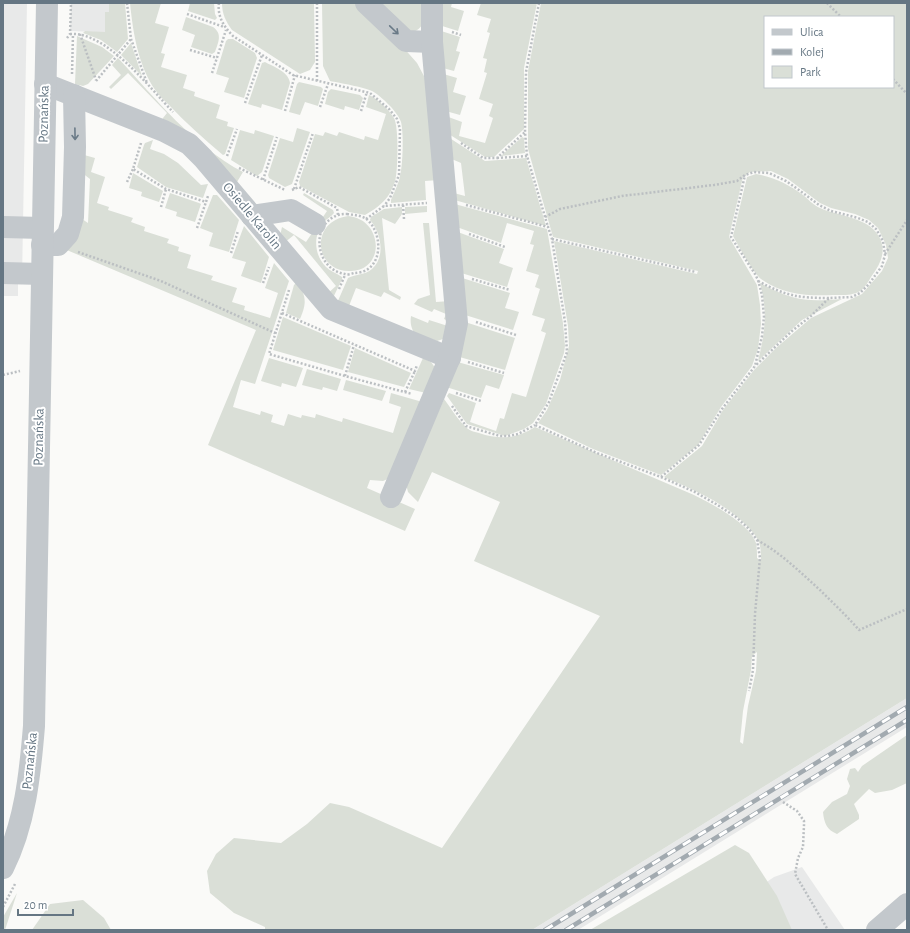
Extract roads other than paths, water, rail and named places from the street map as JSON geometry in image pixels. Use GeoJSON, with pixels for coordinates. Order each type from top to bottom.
{"type":"FeatureCollection","features":[{"type":"Feature","properties":{"kind":"street","name":"Poznańska"},"geometry":{"type":"LineString","coordinates":[[3,868],[10,828],[28,784],[34,726],[42,274],[47,239],[60,90],[47,3]]}},
{"type":"Feature","properties":{"kind":"street"},"geometry":{"type":"LineString","coordinates":[[366,3],[406,41],[432,42]]}},
{"type":"Feature","properties":{"kind":"street"},"geometry":{"type":"LineString","coordinates":[[391,497],[437,394],[450,358],[458,323],[432,42],[432,3]]}},
{"type":"Feature","properties":{"kind":"street","name":"Osiedle Karolin"},"geometry":{"type":"LineString","coordinates":[[60,90],[164,131],[189,144],[203,158],[246,222],[331,310],[450,358]]}},
{"type":"Feature","properties":{"kind":"street"},"geometry":{"type":"LineString","coordinates":[[3,228],[47,239],[68,234],[72,217],[75,147],[60,90]]}},
{"type":"Feature","properties":{"kind":"street"},"geometry":{"type":"LineString","coordinates":[[246,222],[291,210],[315,224]]}},
{"type":"Feature","properties":{"kind":"street"},"geometry":{"type":"LineString","coordinates":[[3,273],[42,274]]}},
{"type":"Feature","properties":{"kind":"street"},"geometry":{"type":"LineString","coordinates":[[876,930],[907,904]]}},
{"type":"Feature","properties":{"kind":"railway"},"geometry":{"type":"LineString","coordinates":[[545,930],[907,707]]}},
{"type":"Feature","properties":{"kind":"railway"},"geometry":{"type":"LineString","coordinates":[[566,930],[907,720]]}}]}
